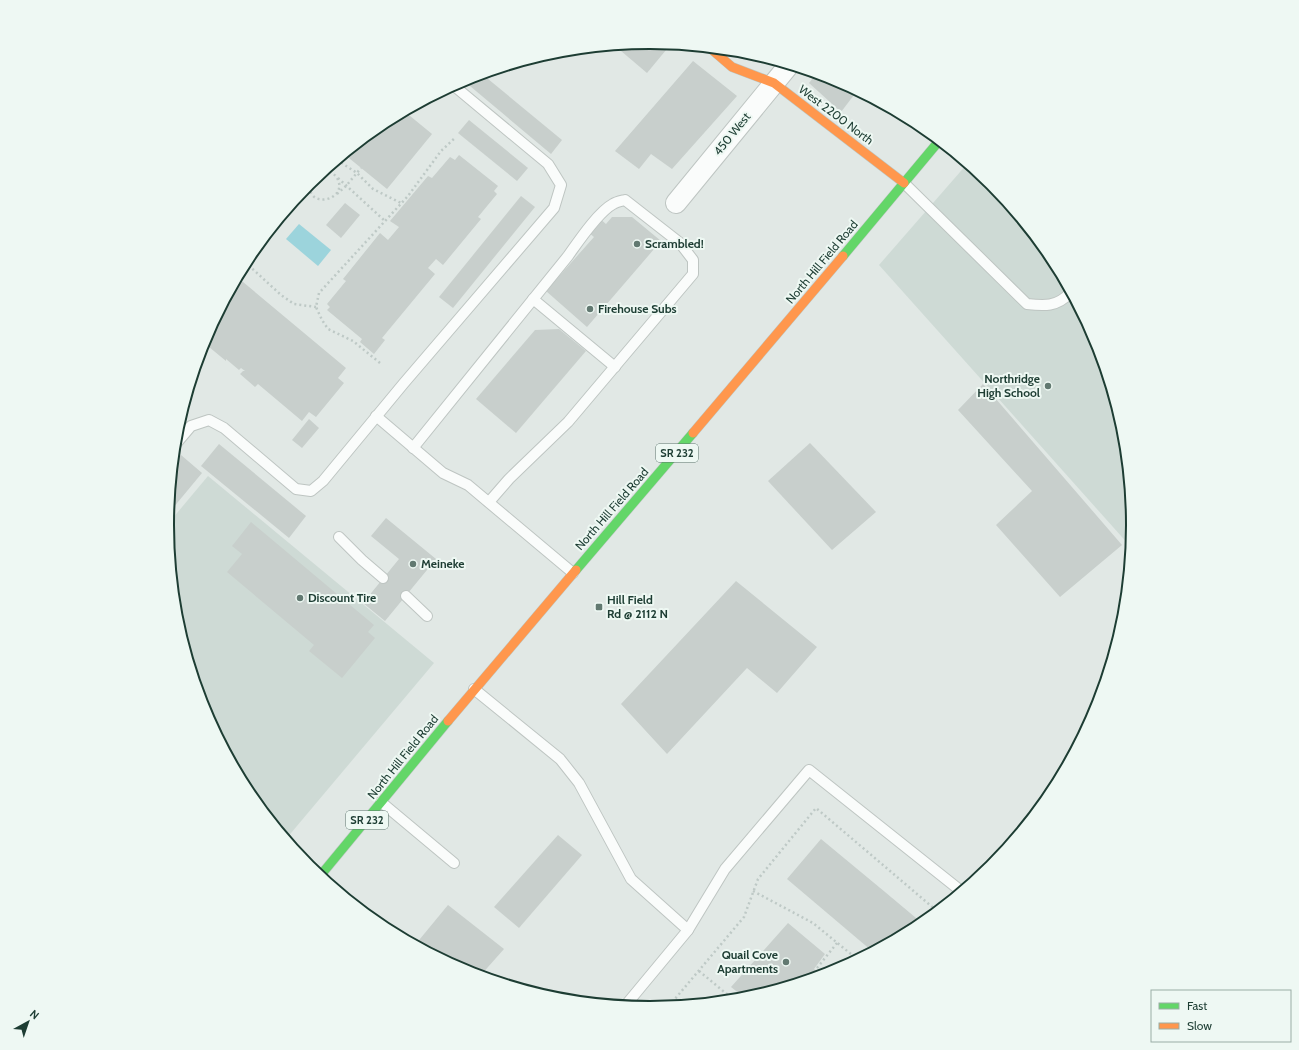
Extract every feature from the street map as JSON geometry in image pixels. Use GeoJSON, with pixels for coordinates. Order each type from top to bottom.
{"type":"FeatureCollection","features":[{"type":"Feature","properties":{"kind":"main road","name":"West 2200 North"},"geometry":{"type":"LineString","coordinates":[[717,54],[732,67],[774,84],[904,183]]}},
{"type":"Feature","properties":{"kind":"main road","name":"North Hill Field Road"},"geometry":{"type":"LineString","coordinates":[[324,872],[474,689],[748,370],[936,145]]}},
{"type":"Feature","properties":{"kind":"street","name":"450 West"},"geometry":{"type":"LineString","coordinates":[[676,203],[786,69]]}},
{"type":"Feature","properties":{"kind":"lane"},"geometry":{"type":"LineString","coordinates":[[182,437],[192,426],[209,420],[224,428],[296,489],[310,491],[323,481],[376,416],[554,208],[561,185],[548,164],[458,89]]}},
{"type":"Feature","properties":{"kind":"lane"},"geometry":{"type":"LineString","coordinates":[[904,183],[1027,304],[1046,306],[1067,296]]}},
{"type":"Feature","properties":{"kind":"lane"},"geometry":{"type":"LineString","coordinates":[[413,448],[585,232],[607,208],[613,204],[625,200],[680,243],[693,260],[693,274],[568,422],[509,480],[489,502]]}},
{"type":"Feature","properties":{"kind":"lane"},"geometry":{"type":"LineString","coordinates":[[533,299],[615,367]]}},
{"type":"Feature","properties":{"kind":"lane"},"geometry":{"type":"LineString","coordinates":[[376,416],[442,473],[468,485],[573,572]]}},
{"type":"Feature","properties":{"kind":"lane"},"geometry":{"type":"LineString","coordinates":[[339,537],[384,578]]}},
{"type":"Feature","properties":{"kind":"lane"},"geometry":{"type":"LineString","coordinates":[[406,596],[427,616]]}},
{"type":"Feature","properties":{"kind":"lane"},"geometry":{"type":"LineString","coordinates":[[474,689],[560,759],[579,783],[631,879],[688,930]]}},
{"type":"Feature","properties":{"kind":"lane"},"geometry":{"type":"LineString","coordinates":[[630,1000],[688,930],[725,869],[808,770],[957,888]]}},
{"type":"Feature","properties":{"kind":"lane"},"geometry":{"type":"LineString","coordinates":[[381,802],[454,863]]}},
{"type":"Feature","properties":{"kind":"path"},"geometry":{"type":"LineString","coordinates":[[380,363],[353,341],[328,329],[316,307],[319,293],[385,221],[419,182],[441,151],[456,137]]}},
{"type":"Feature","properties":{"kind":"path"},"geometry":{"type":"LineString","coordinates":[[341,163],[357,173],[373,189],[401,202]]}},
{"type":"Feature","properties":{"kind":"path"},"geometry":{"type":"LineString","coordinates":[[310,191],[314,197],[323,200],[333,197],[346,186],[361,168]]}},
{"type":"Feature","properties":{"kind":"path"},"geometry":{"type":"LineString","coordinates":[[330,173],[385,221]]}},
{"type":"Feature","properties":{"kind":"path"},"geometry":{"type":"LineString","coordinates":[[333,197],[338,190],[339,184],[336,177]]}},
{"type":"Feature","properties":{"kind":"path"},"geometry":{"type":"LineString","coordinates":[[250,267],[281,295],[294,304],[316,307]]}},
{"type":"Feature","properties":{"kind":"path"},"geometry":{"type":"LineString","coordinates":[[675,1000],[744,917],[758,878],[816,808],[933,907]]}},
{"type":"Feature","properties":{"kind":"path"},"geometry":{"type":"LineString","coordinates":[[754,891],[813,922],[852,956]]}},
{"type":"Feature","properties":{"kind":"path"},"geometry":{"type":"LineString","coordinates":[[817,968],[838,943]]}},
{"type":"Feature","properties":{"kind":"path"},"geometry":{"type":"LineString","coordinates":[[699,970],[727,994]]}},
{"type":"Feature","properties":{"kind":"shaded area","name":"Northridge High School"},"geometry":{"type":"Polygon","coordinates":[[[964,168],[986,188],[1007,211],[1027,235],[1062,287],[1089,343],[1100,372],[1116,432],[1121,463],[1126,525],[1125,540],[879,265],[964,168]]]}},
{"type":"Feature","properties":{"kind":"shaded area"},"geometry":{"type":"Polygon","coordinates":[[[208,476],[434,663],[289,835],[272,815],[237,763],[210,707],[199,678],[183,618],[178,587],[175,556],[174,516],[208,476]]]}},
{"type":"Feature","properties":{"kind":"water"},"geometry":{"type":"Polygon","coordinates":[[[299,224],[331,250],[318,266],[286,239],[299,224]]]}},
{"type":"Feature","properties":{"kind":"building"},"geometry":{"type":"Polygon","coordinates":[[[620,50],[666,50],[647,73],[620,50]]]}},
{"type":"Feature","properties":{"kind":"building"},"geometry":{"type":"Polygon","coordinates":[[[693,61],[737,96],[672,169],[651,154],[639,169],[615,151],[693,61]]]}},
{"type":"Feature","properties":{"kind":"building"},"geometry":{"type":"Polygon","coordinates":[[[486,78],[562,140],[551,154],[468,85],[486,78]]]}},
{"type":"Feature","properties":{"kind":"building"},"geometry":{"type":"Polygon","coordinates":[[[813,78],[854,95],[841,112],[809,83],[813,78]]]}},
{"type":"Feature","properties":{"kind":"building"},"geometry":{"type":"Polygon","coordinates":[[[409,115],[432,134],[387,189],[348,157],[385,129],[409,115]]]}},
{"type":"Feature","properties":{"kind":"building"},"geometry":{"type":"Polygon","coordinates":[[[469,120],[528,168],[517,181],[458,133],[469,120]]]}},
{"type":"Feature","properties":{"kind":"building"},"geometry":{"type":"Polygon","coordinates":[[[459,155],[498,186],[494,191],[497,194],[478,217],[481,219],[443,265],[436,259],[428,268],[435,274],[382,338],[385,340],[374,354],[360,342],[362,339],[327,310],[330,307],[327,304],[346,281],[343,279],[380,233],[388,240],[399,227],[390,221],[428,176],[432,178],[450,157],[455,160],[459,155]]]}},
{"type":"Feature","properties":{"kind":"building"},"geometry":{"type":"Polygon","coordinates":[[[521,196],[535,207],[453,308],[439,297],[521,196]]]}},
{"type":"Feature","properties":{"kind":"building"},"geometry":{"type":"Polygon","coordinates":[[[345,203],[360,215],[341,238],[326,225],[345,203]]]}},
{"type":"Feature","properties":{"kind":"building"},"geometry":{"type":"Polygon","coordinates":[[[612,217],[632,217],[661,241],[587,327],[546,291],[594,237],[588,232],[599,218],[606,224],[612,217]]]}},
{"type":"Feature","properties":{"kind":"building"},"geometry":{"type":"Polygon","coordinates":[[[241,281],[346,368],[338,378],[344,383],[316,417],[309,412],[302,421],[258,384],[255,387],[240,374],[245,371],[241,368],[239,370],[226,359],[226,361],[209,347],[223,314],[241,281]]]}},
{"type":"Feature","properties":{"kind":"building"},"geometry":{"type":"Polygon","coordinates":[[[559,329],[586,351],[516,433],[476,399],[535,330],[559,329]]]}},
{"type":"Feature","properties":{"kind":"building"},"geometry":{"type":"Polygon","coordinates":[[[983,384],[1122,545],[1060,597],[996,525],[1032,491],[958,410],[983,384]]]}},
{"type":"Feature","properties":{"kind":"building"},"geometry":{"type":"Polygon","coordinates":[[[309,419],[319,428],[302,448],[292,440],[309,419]]]}},
{"type":"Feature","properties":{"kind":"building"},"geometry":{"type":"Polygon","coordinates":[[[810,443],[876,512],[832,550],[768,481],[810,443]]]}},
{"type":"Feature","properties":{"kind":"building"},"geometry":{"type":"Polygon","coordinates":[[[219,444],[306,516],[289,538],[201,466],[219,444]]]}},
{"type":"Feature","properties":{"kind":"building"},"geometry":{"type":"Polygon","coordinates":[[[181,455],[202,473],[175,506],[175,494],[179,458],[181,455]]]}},
{"type":"Feature","properties":{"kind":"building","name":"Meineke"},"geometry":{"type":"Polygon","coordinates":[[[386,518],[436,559],[385,621],[363,603],[399,559],[371,536],[386,518]]]}},
{"type":"Feature","properties":{"kind":"building","name":"Discount Tire"},"geometry":{"type":"Polygon","coordinates":[[[251,522],[374,625],[368,632],[375,638],[342,678],[309,651],[314,645],[227,572],[242,554],[232,546],[251,522]]]}},
{"type":"Feature","properties":{"kind":"building"},"geometry":{"type":"Polygon","coordinates":[[[736,581],[817,647],[777,693],[747,668],[667,754],[621,704],[736,581]]]}},
{"type":"Feature","properties":{"kind":"building"},"geometry":{"type":"Polygon","coordinates":[[[558,835],[582,855],[519,928],[494,907],[558,835]]]}},
{"type":"Feature","properties":{"kind":"building"},"geometry":{"type":"Polygon","coordinates":[[[821,839],[917,919],[868,948],[787,879],[821,839]]]}},
{"type":"Feature","properties":{"kind":"building"},"geometry":{"type":"Polygon","coordinates":[[[448,905],[504,949],[484,971],[439,952],[418,941],[448,905]]]}},
{"type":"Feature","properties":{"kind":"building","name":"Quail Cove Apartments"},"geometry":{"type":"Polygon","coordinates":[[[788,923],[825,954],[814,969],[816,971],[803,976],[773,985],[738,993],[731,987],[788,923]]]}},
{"type":"Feature","properties":{"kind":"traffic: fast"},"geometry":{"type":"LineString","coordinates":[[843,256],[936,145]]}},
{"type":"Feature","properties":{"kind":"traffic: fast"},"geometry":{"type":"LineString","coordinates":[[576,570],[693,433]]}},
{"type":"Feature","properties":{"kind":"traffic: fast"},"geometry":{"type":"LineString","coordinates":[[324,872],[448,721]]}},
{"type":"Feature","properties":{"kind":"traffic: slow"},"geometry":{"type":"LineString","coordinates":[[717,54],[732,67],[774,83],[904,183]]}},
{"type":"Feature","properties":{"kind":"traffic: slow"},"geometry":{"type":"LineString","coordinates":[[693,433],[843,256]]}},
{"type":"Feature","properties":{"kind":"traffic: slow"},"geometry":{"type":"LineString","coordinates":[[448,721],[576,570]]}},
{"type":"Feature","properties":{"kind":"place","name":"Scrambled!"},"geometry":{"type":"Point","coordinates":[637,244]}},
{"type":"Feature","properties":{"kind":"place","name":"Firehouse Subs"},"geometry":{"type":"Point","coordinates":[590,309]}},
{"type":"Feature","properties":{"kind":"place","name":"Northridge High School"},"geometry":{"type":"Point","coordinates":[1048,386]}},
{"type":"Feature","properties":{"kind":"place","name":"Meineke"},"geometry":{"type":"Point","coordinates":[413,564]}},
{"type":"Feature","properties":{"kind":"place","name":"Discount Tire"},"geometry":{"type":"Point","coordinates":[300,598]}},
{"type":"Feature","properties":{"kind":"place","name":"Hill Field Rd @ 2112 N"},"geometry":{"type":"Point","coordinates":[599,607]}},
{"type":"Feature","properties":{"kind":"place","name":"Quail Cove Apartments"},"geometry":{"type":"Point","coordinates":[786,962]}}]}
